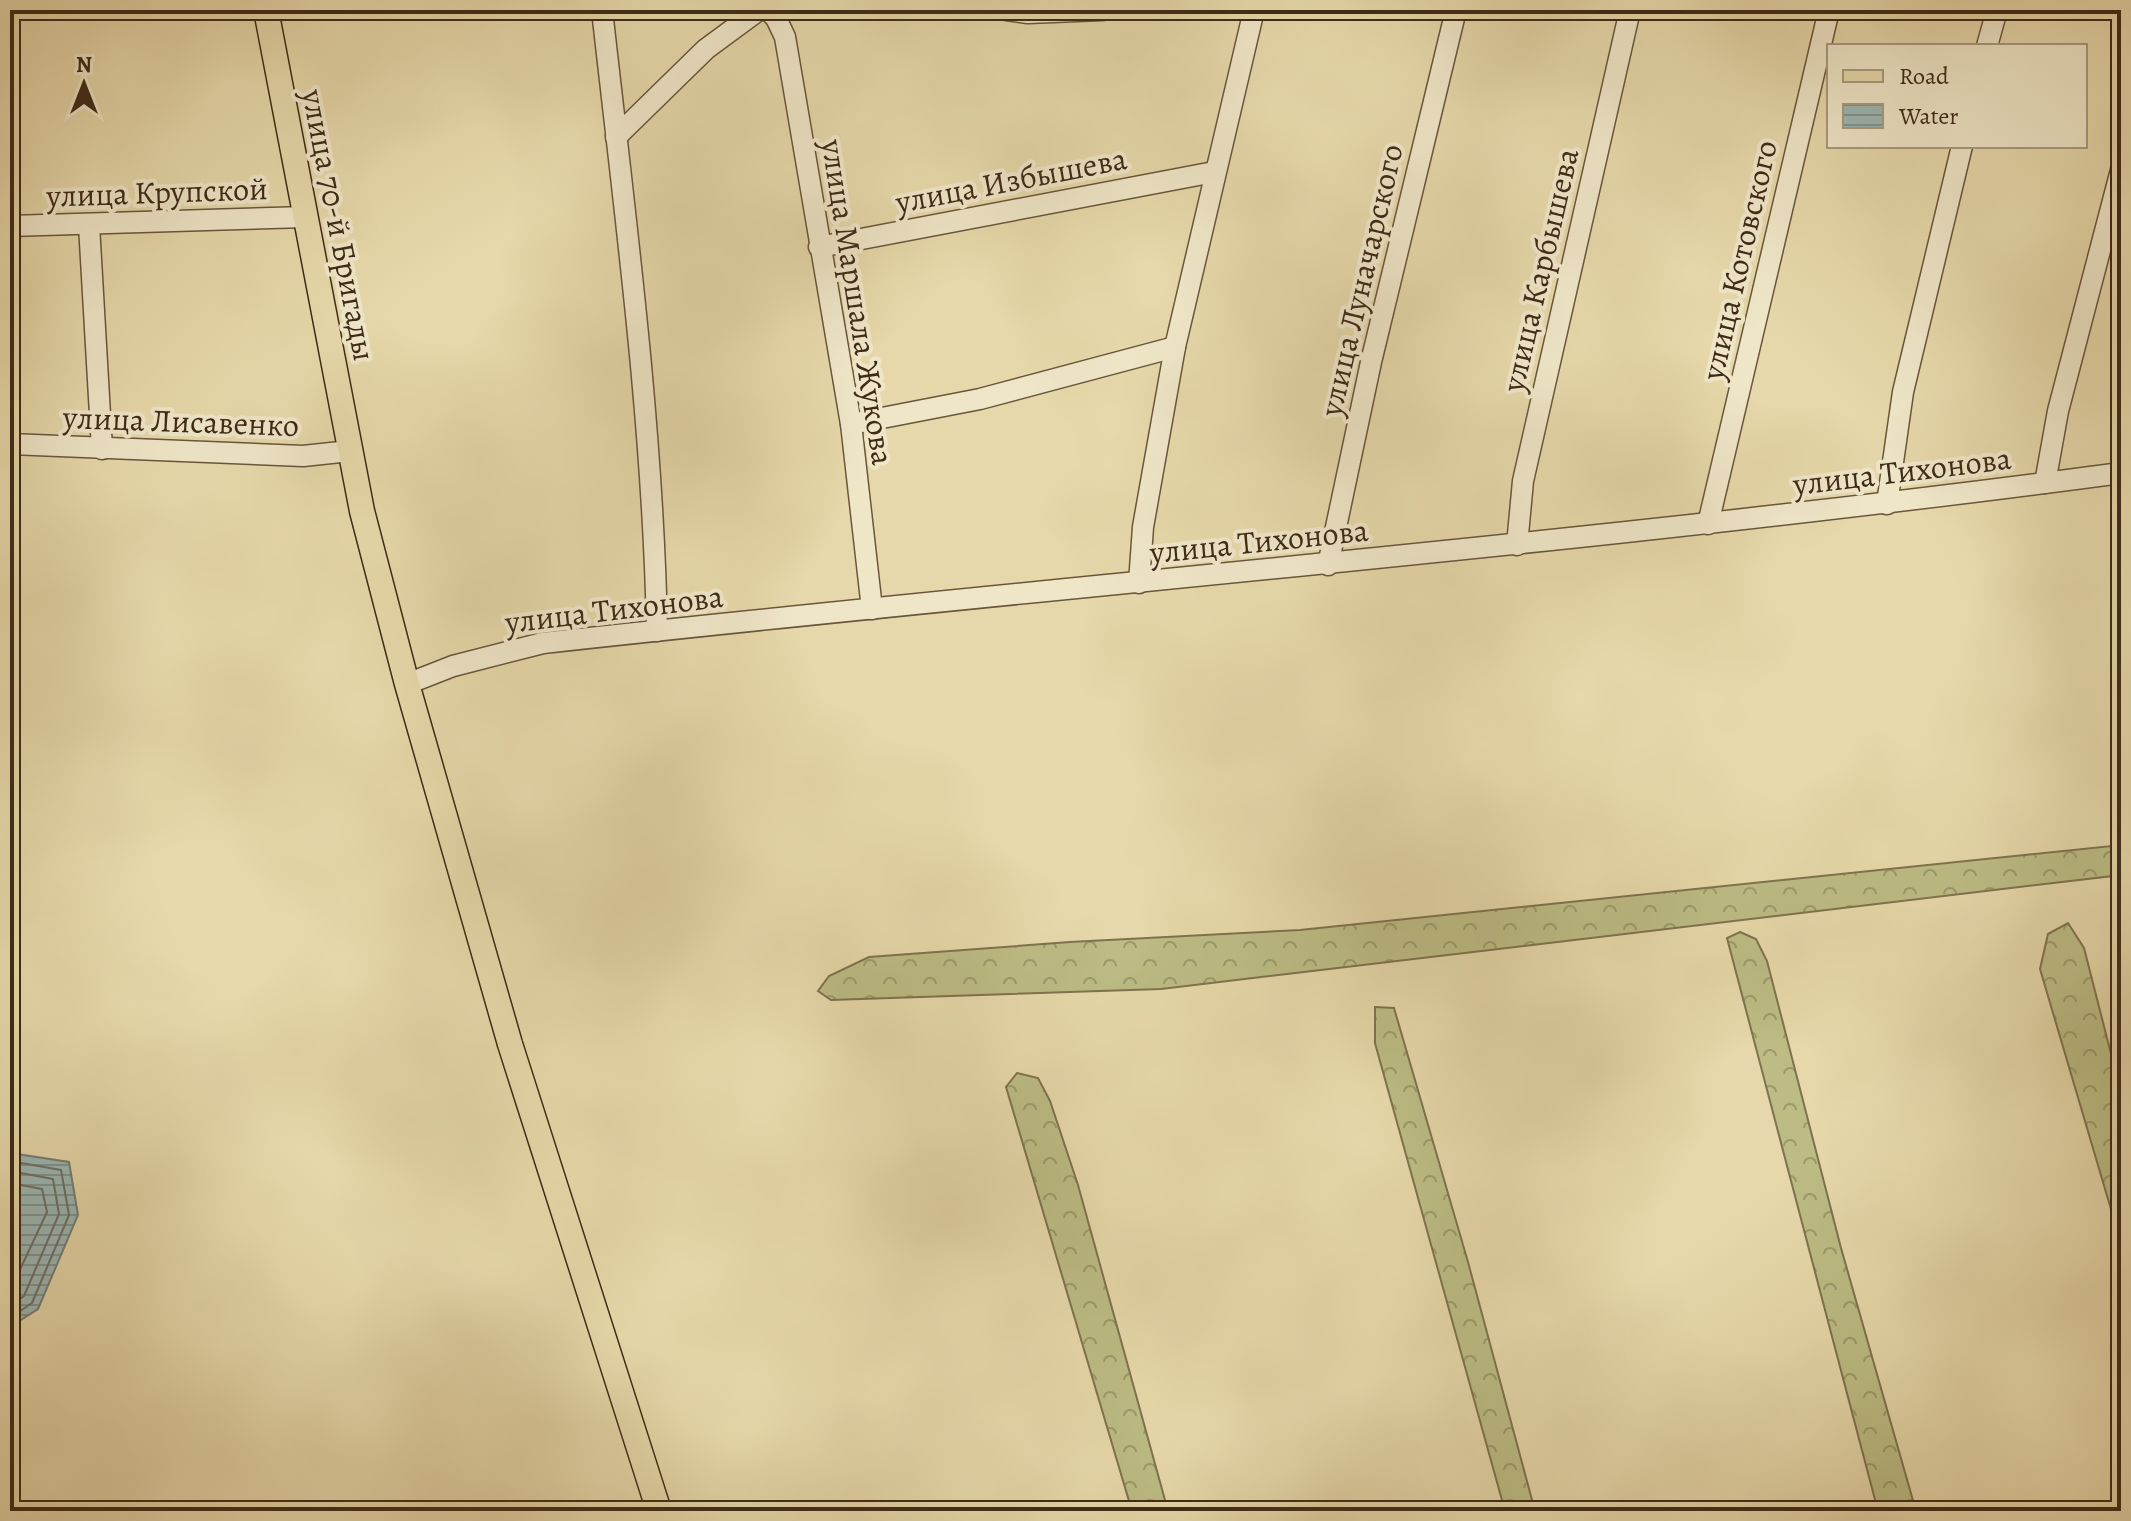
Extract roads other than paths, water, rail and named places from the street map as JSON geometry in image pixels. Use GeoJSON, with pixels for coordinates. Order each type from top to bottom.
{"type":"FeatureCollection","features":[{"type":"Feature","properties":{"kind":"main road","name":"улица 70-й Бригады"},"geometry":{"type":"LineString","coordinates":[[266,10],[350,451],[407,684],[510,1044],[659,1511]]}},
{"type":"Feature","properties":{"kind":"street"},"geometry":{"type":"LineString","coordinates":[[602,10],[656,548],[657,631]]}},
{"type":"Feature","properties":{"kind":"street"},"geometry":{"type":"LineString","coordinates":[[616,137],[706,49],[759,10]]}},
{"type":"Feature","properties":{"kind":"street","name":"улица Маршала Жукова"},"geometry":{"type":"LineString","coordinates":[[768,10],[776,18],[785,37],[851,424],[872,609]]}},
{"type":"Feature","properties":{"kind":"street"},"geometry":{"type":"LineString","coordinates":[[1007,10],[1028,13],[1102,10]]}},
{"type":"Feature","properties":{"kind":"street"},"geometry":{"type":"LineString","coordinates":[[1139,583],[1143,527],[1175,347],[1254,10]]}},
{"type":"Feature","properties":{"kind":"street","name":"улица Луначарского"},"geometry":{"type":"LineString","coordinates":[[1328,565],[1371,362],[1456,10]]}},
{"type":"Feature","properties":{"kind":"street","name":"улица Карбышева"},"geometry":{"type":"LineString","coordinates":[[1517,545],[1523,481],[1630,10]]}},
{"type":"Feature","properties":{"kind":"street","name":"улица Котовского"},"geometry":{"type":"LineString","coordinates":[[1708,524],[1829,10]]}},
{"type":"Feature","properties":{"kind":"street"},"geometry":{"type":"LineString","coordinates":[[1988,44],[1997,10]]}},
{"type":"Feature","properties":{"kind":"street"},"geometry":{"type":"LineString","coordinates":[[1887,504],[1913,347],[1962,148]]}},
{"type":"Feature","properties":{"kind":"street"},"geometry":{"type":"LineString","coordinates":[[2045,483],[2058,411],[2121,170]]}},
{"type":"Feature","properties":{"kind":"street","name":"улица Избышева"},"geometry":{"type":"LineString","coordinates":[[819,247],[1214,172]]}},
{"type":"Feature","properties":{"kind":"street","name":"улица Крупской"},"geometry":{"type":"LineString","coordinates":[[10,226],[306,217]]}},
{"type":"Feature","properties":{"kind":"street"},"geometry":{"type":"LineString","coordinates":[[89,225],[102,449]]}},
{"type":"Feature","properties":{"kind":"street"},"geometry":{"type":"LineString","coordinates":[[851,424],[980,399],[1175,347]]}},
{"type":"Feature","properties":{"kind":"street","name":"улица Лисавенко"},"geometry":{"type":"LineString","coordinates":[[10,444],[303,456],[350,451]]}},
{"type":"Feature","properties":{"kind":"street","name":"улица Тихонова"},"geometry":{"type":"LineString","coordinates":[[407,684],[505,651],[657,631],[1517,545],[1887,504],[2121,473]]}},
{"type":"Feature","properties":{"kind":"water"},"geometry":{"type":"Polygon","coordinates":[[[10,1153],[69,1162],[78,1215],[38,1309],[10,1327],[10,1153]]]}}]}
